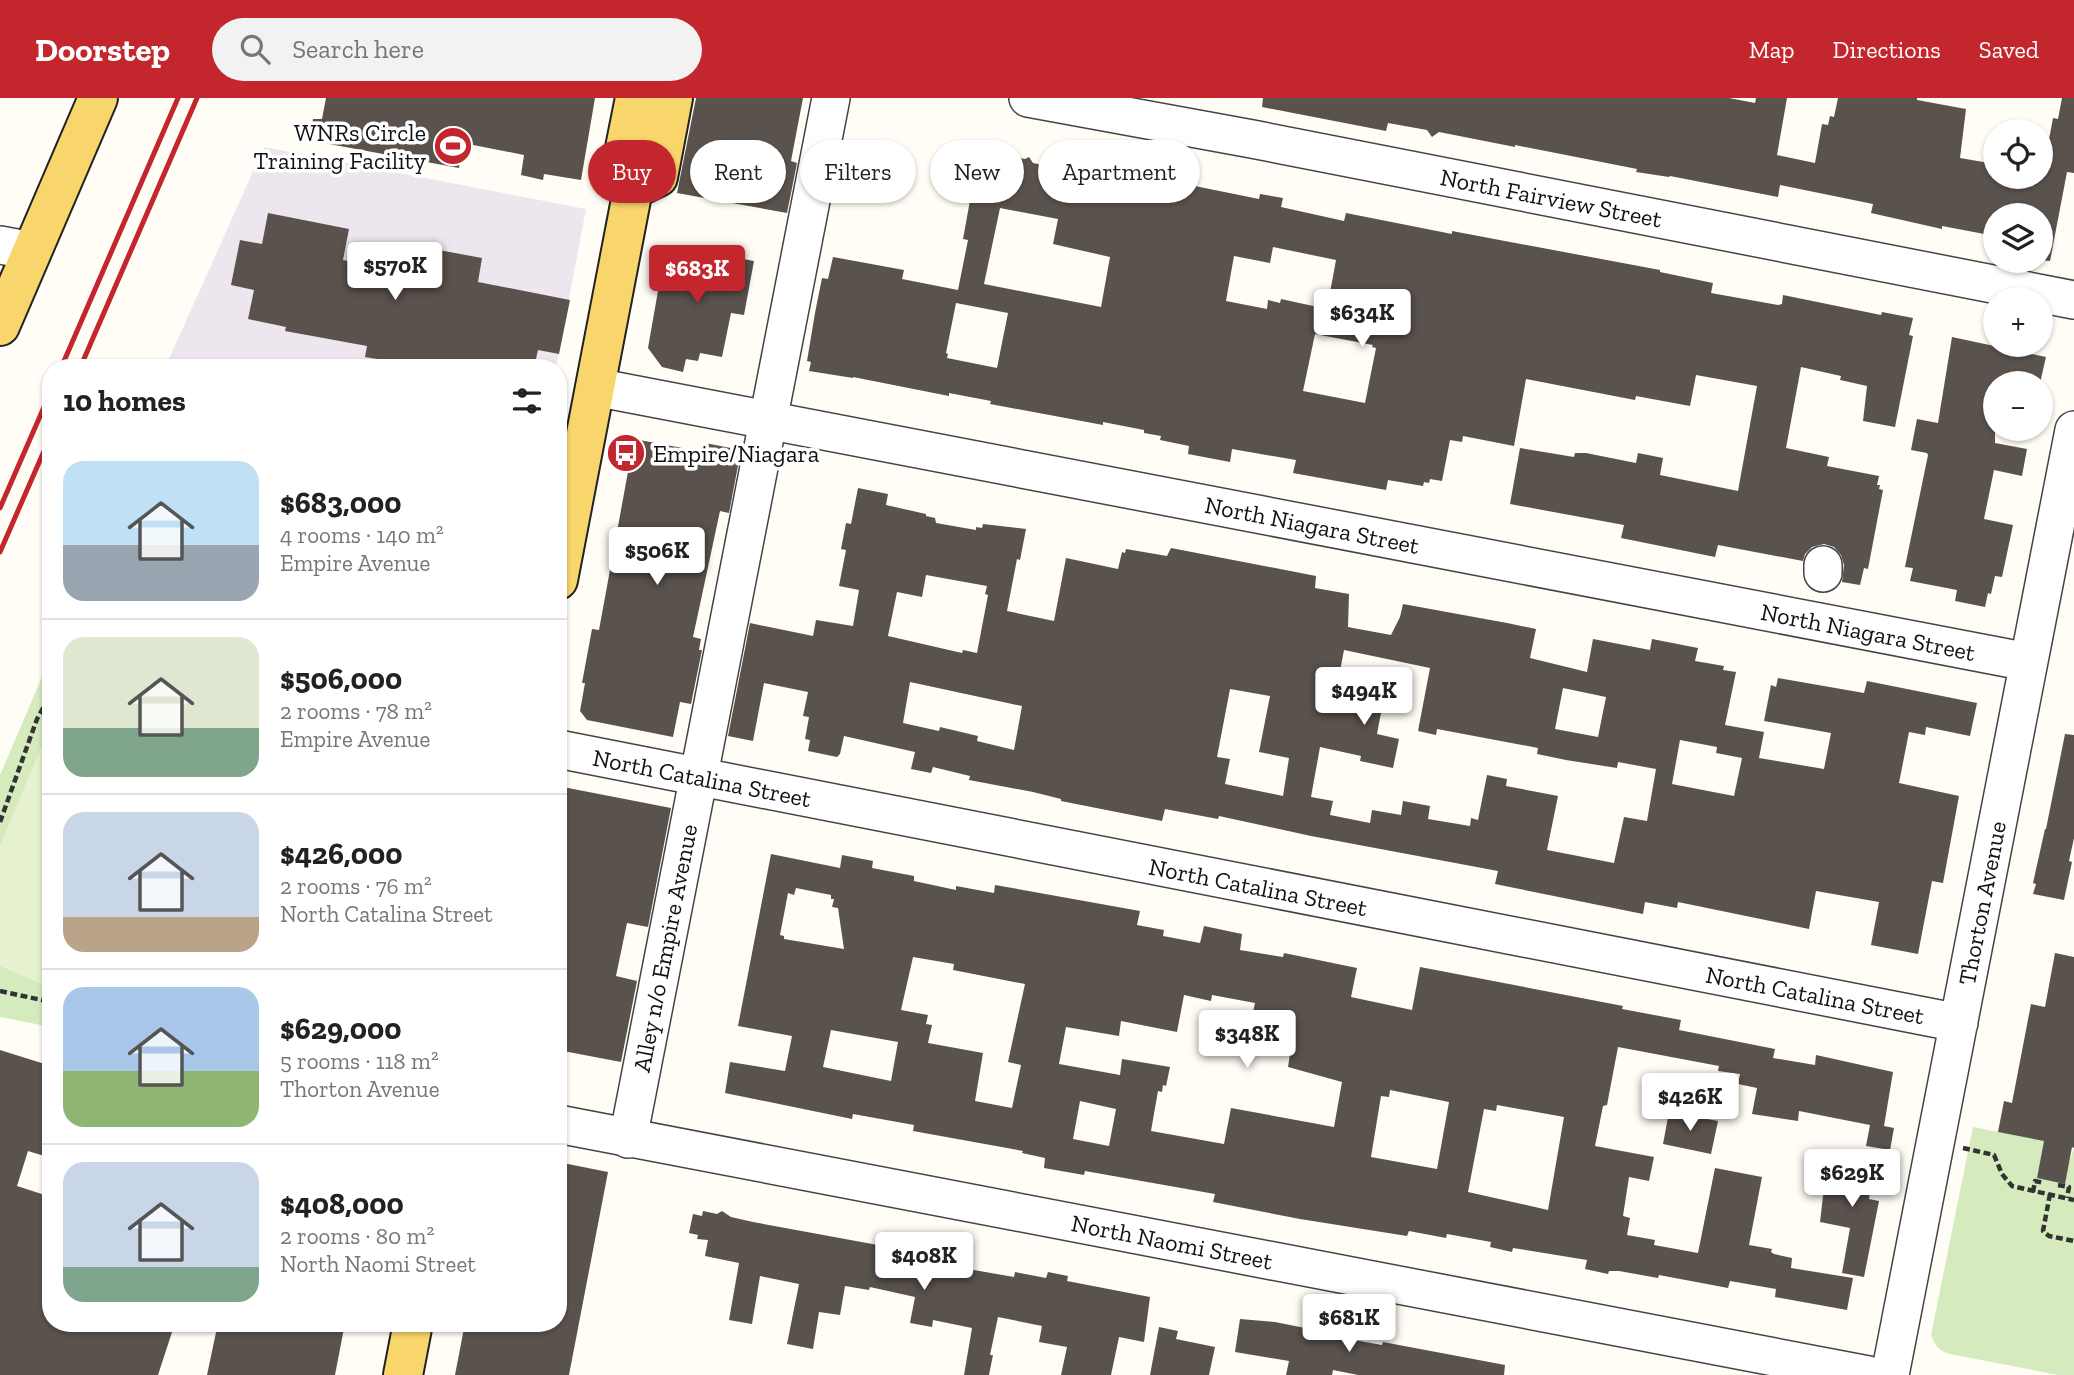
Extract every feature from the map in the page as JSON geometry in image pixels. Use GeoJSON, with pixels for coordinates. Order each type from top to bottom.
{"type":"FeatureCollection","features":[{"type":"Feature","properties":{"kind":"main road"},"geometry":{"type":"LineString","coordinates":[[0,326],[16,248],[98,98]]}},
{"type":"Feature","properties":{"kind":"main road"},"geometry":{"type":"LineString","coordinates":[[627,140],[635,98]]}},
{"type":"Feature","properties":{"kind":"main road"},"geometry":{"type":"LineString","coordinates":[[665,140],[673,98]]}},
{"type":"Feature","properties":{"kind":"main road"},"geometry":{"type":"LineString","coordinates":[[567,533],[630,203]]}},
{"type":"Feature","properties":{"kind":"main road"},"geometry":{"type":"LineString","coordinates":[[403,1375],[411,1332]]}},
{"type":"Feature","properties":{"kind":"street","name":"Alley n/o Empire Avenue"},"geometry":{"type":"LineString","coordinates":[[628,1139],[831,98]]}},
{"type":"Feature","properties":{"kind":"street","name":"North Fairview Street"},"geometry":{"type":"LineString","coordinates":[[1028,98],[1252,139],[2074,300]]}},
{"type":"Feature","properties":{"kind":"street","name":"North Niagara Street"},"geometry":{"type":"LineString","coordinates":[[595,387],[2028,662]]}},
{"type":"Feature","properties":{"kind":"street","name":"Thorton Avenue"},"geometry":{"type":"LineString","coordinates":[[1890,1375],[2028,662],[2064,538],[2074,430]]}},
{"type":"Feature","properties":{"kind":"street","name":"North Catalina Street"},"geometry":{"type":"LineString","coordinates":[[567,752],[1959,1023]]}},
{"type":"Feature","properties":{"kind":"street","name":"North Naomi Street"},"geometry":{"type":"LineString","coordinates":[[567,1126],[1868,1375]]}},
{"type":"Feature","properties":{"kind":"path"},"geometry":{"type":"LineString","coordinates":[[0,822],[42,710]]}},
{"type":"Feature","properties":{"kind":"path"},"geometry":{"type":"LineString","coordinates":[[0,991],[42,1000]]}},
{"type":"Feature","properties":{"kind":"path"},"geometry":{"type":"LineString","coordinates":[[1935,1142],[1994,1155],[2006,1180],[2012,1186],[2074,1200]]}},
{"type":"Feature","properties":{"kind":"path"},"geometry":{"type":"LineString","coordinates":[[2033,1192],[2035,1181],[2044,1183]]}},
{"type":"Feature","properties":{"kind":"path"},"geometry":{"type":"LineString","coordinates":[[2058,1185],[2069,1187],[2067,1198]]}},
{"type":"Feature","properties":{"kind":"path"},"geometry":{"type":"LineString","coordinates":[[2050,1194],[2043,1231],[2049,1236],[2074,1241]]}},
{"type":"Feature","properties":{"kind":"shaded area"},"geometry":{"type":"Polygon","coordinates":[[[264,147],[586,209],[558,359],[169,359],[264,147]]]}},
{"type":"Feature","properties":{"kind":"green space"},"geometry":{"type":"Polygon","coordinates":[[[42,677],[42,1025],[0,1017],[0,775],[42,677]]]}},
{"type":"Feature","properties":{"kind":"green space"},"geometry":{"type":"Polygon","coordinates":[[[42,745],[42,984],[0,966],[0,845],[42,745]]]}},
{"type":"Feature","properties":{"kind":"green space"},"geometry":{"type":"Polygon","coordinates":[[[1973,1127],[2044,1141],[2041,1158],[2069,1163],[2074,1148],[2074,1375],[2058,1375],[1950,1354],[1940,1350],[1931,1335],[1973,1127]]]}},
{"type":"Feature","properties":{"kind":"building"},"geometry":{"type":"Polygon","coordinates":[[[326,98],[595,98],[581,180],[544,174],[543,180],[521,175],[524,155],[463,143],[459,168],[329,144],[311,134],[313,119],[322,119],[326,98]]]}},
{"type":"Feature","properties":{"kind":"building"},"geometry":{"type":"Polygon","coordinates":[[[696,98],[803,98],[791,161],[797,163],[787,213],[732,203],[786,203],[786,140],[690,140],[690,195],[677,193],[696,98]]]}},
{"type":"Feature","properties":{"kind":"building"},"geometry":{"type":"Polygon","coordinates":[[[1263,98],[1729,98],[1755,103],[1756,98],[1787,98],[1777,155],[1815,163],[1822,124],[1828,125],[1830,116],[1834,117],[1838,98],[1917,98],[1966,109],[1960,158],[1983,162],[1983,189],[2053,189],[2053,118],[2058,119],[2062,98],[2074,98],[2074,173],[2067,172],[2053,245],[2053,203],[1983,203],[1983,234],[1942,226],[1942,229],[1871,213],[1873,204],[1780,185],[1778,197],[1636,172],[1637,169],[1515,145],[1439,132],[1432,137],[1427,130],[1388,123],[1386,131],[1262,107],[1263,98]]]}},
{"type":"Feature","properties":{"kind":"building"},"geometry":{"type":"Polygon","coordinates":[[[1029,157],[1033,163],[1038,164],[1038,203],[1200,203],[1200,187],[1259,199],[1260,194],[1283,198],[1281,207],[1344,221],[1346,213],[1660,270],[1713,283],[1711,293],[1778,305],[1782,304],[1783,295],[1881,315],[1882,312],[1913,318],[1909,335],[1913,336],[1895,427],[1863,421],[1867,386],[1840,380],[1841,376],[1801,367],[1786,448],[1829,457],[1827,466],[1879,476],[1877,485],[1883,490],[1868,569],[1864,568],[1860,585],[1842,582],[1844,565],[1841,555],[1834,547],[1824,544],[1812,547],[1805,554],[1803,561],[1718,545],[1715,557],[1621,538],[1624,525],[1510,504],[1520,448],[1574,457],[1575,453],[1586,453],[1636,463],[1638,453],[1663,458],[1660,475],[1738,491],[1757,386],[1696,375],[1690,406],[1636,396],[1635,400],[1526,379],[1514,446],[1463,436],[1462,442],[1450,440],[1442,481],[1430,479],[1429,483],[1424,482],[1423,486],[1388,480],[1386,490],[1293,473],[1296,460],[1232,449],[1230,462],[1188,454],[1189,446],[1160,440],[1161,436],[1144,433],[1144,430],[990,404],[991,401],[949,393],[949,396],[809,371],[811,362],[807,361],[822,278],[828,279],[833,257],[904,270],[902,279],[958,290],[968,240],[963,239],[970,203],[1024,203],[1024,159],[1029,157]],[[1000,208],[984,284],[1101,307],[1110,257],[1053,244],[1058,219],[1000,208]],[[1273,247],[1270,263],[1234,256],[1226,301],[1267,309],[1268,300],[1280,303],[1281,299],[1327,309],[1336,260],[1273,247]],[[956,303],[947,358],[997,368],[1008,313],[956,303]],[[1315,334],[1303,391],[1365,403],[1376,348],[1372,347],[1373,345],[1315,334]]]}},
{"type":"Feature","properties":{"kind":"building"},"geometry":{"type":"Polygon","coordinates":[[[268,213],[349,229],[343,260],[396,271],[400,249],[426,254],[428,248],[482,258],[478,282],[570,300],[559,354],[538,350],[536,359],[377,359],[365,357],[367,346],[285,331],[286,327],[248,319],[254,290],[231,285],[240,240],[262,244],[268,213]]]}},
{"type":"Feature","properties":{"kind":"building"},"geometry":{"type":"Polygon","coordinates":[[[666,245],[754,261],[744,315],[731,313],[722,357],[700,353],[698,361],[686,359],[683,372],[662,367],[648,348],[666,245]]]}},
{"type":"Feature","properties":{"kind":"building"},"geometry":{"type":"Polygon","coordinates":[[[1952,337],[1983,344],[1983,357],[2046,357],[2043,371],[1983,371],[1983,441],[1995,441],[2027,449],[2022,476],[1994,470],[1984,519],[2013,525],[2002,577],[1995,576],[1985,607],[1955,601],[1957,590],[1910,581],[1913,568],[1905,567],[1928,455],[1911,450],[1917,419],[1938,423],[1952,337]]]}},
{"type":"Feature","properties":{"kind":"building"},"geometry":{"type":"Polygon","coordinates":[[[634,439],[704,452],[705,443],[741,450],[729,513],[720,511],[693,637],[701,639],[699,650],[702,650],[691,704],[680,702],[673,737],[587,720],[580,711],[592,629],[599,630],[634,439]]]}},
{"type":"Feature","properties":{"kind":"building"},"geometry":{"type":"Polygon","coordinates":[[[858,488],[888,494],[886,505],[926,514],[935,518],[936,523],[976,530],[976,527],[982,528],[983,524],[1026,529],[1007,611],[1054,621],[1066,558],[1118,569],[1122,552],[1125,553],[1126,549],[1167,556],[1171,548],[1316,576],[1315,588],[1349,594],[1348,627],[1353,628],[1391,635],[1403,604],[1507,623],[1536,629],[1530,658],[1587,672],[1593,639],[1650,650],[1652,639],[1698,648],[1695,661],[1724,666],[1723,670],[1736,672],[1725,725],[1764,732],[1759,758],[1824,769],[1831,733],[1764,721],[1771,685],[1776,687],[1778,678],[1864,693],[1867,681],[1977,703],[1970,736],[1926,727],[1925,735],[1909,732],[1899,783],[1959,796],[1943,883],[1932,881],[1918,954],[1871,945],[1879,902],[1816,891],[1809,929],[1678,902],[1677,908],[1645,902],[1643,914],[1495,884],[1498,871],[1219,816],[1218,819],[1165,809],[1162,821],[969,780],[970,776],[933,767],[931,773],[911,769],[915,752],[844,736],[837,757],[808,751],[810,740],[805,739],[809,717],[803,716],[808,692],[764,683],[753,741],[728,736],[750,623],[813,636],[816,620],[853,626],[859,590],[839,586],[846,550],[841,549],[846,523],[851,524],[858,488]],[[926,575],[922,597],[897,592],[888,636],[962,653],[963,650],[977,653],[988,595],[985,594],[987,586],[926,575]],[[1344,650],[1337,687],[1384,697],[1377,734],[1399,739],[1393,768],[1360,761],[1361,756],[1320,747],[1311,797],[1333,801],[1330,815],[1370,823],[1372,810],[1401,815],[1403,801],[1430,806],[1428,819],[1470,826],[1471,818],[1478,820],[1487,775],[1507,779],[1506,786],[1558,796],[1547,850],[1614,863],[1624,817],[1647,821],[1656,769],[1618,762],[1617,768],[1566,760],[1537,754],[1538,748],[1437,729],[1436,735],[1418,731],[1430,668],[1344,650]],[[910,682],[903,723],[939,731],[940,727],[978,736],[977,741],[1014,750],[1022,706],[910,682]],[[1563,688],[1555,729],[1598,737],[1606,697],[1563,688]],[[1230,689],[1217,757],[1230,759],[1225,784],[1283,796],[1289,758],[1259,752],[1270,696],[1230,689]],[[1680,740],[1672,784],[1734,796],[1742,758],[1716,753],[1717,747],[1680,740]]]}},
{"type":"Feature","properties":{"kind":"building"},"geometry":{"type":"Polygon","coordinates":[[[2065,734],[2074,735],[2074,838],[2064,900],[2033,894],[2036,884],[2033,883],[2065,734]]]}},
{"type":"Feature","properties":{"kind":"building"},"geometry":{"type":"Polygon","coordinates":[[[567,788],[671,808],[648,927],[627,923],[616,976],[637,981],[621,1062],[567,1052],[567,788]]]}},
{"type":"Feature","properties":{"kind":"building"},"geometry":{"type":"Polygon","coordinates":[[[771,854],[840,868],[842,855],[873,861],[872,868],[914,876],[914,881],[956,890],[956,886],[994,893],[995,885],[1140,911],[1137,925],[1164,930],[1163,936],[1200,943],[1204,926],[1242,934],[1240,950],[1283,957],[1284,953],[1357,968],[1351,997],[1412,1010],[1420,967],[1623,1006],[1622,1009],[1681,1020],[1679,1030],[1775,1049],[1773,1058],[1815,1065],[1816,1055],[1893,1072],[1884,1126],[1894,1128],[1890,1150],[1866,1146],[1870,1125],[1799,1111],[1798,1121],[1752,1114],[1757,1088],[1738,1084],[1740,1074],[1718,1071],[1719,1066],[1618,1047],[1607,1105],[1603,1106],[1595,1146],[1654,1157],[1649,1181],[1629,1177],[1623,1216],[1630,1218],[1627,1235],[1655,1240],[1654,1245],[1698,1253],[1715,1168],[1762,1177],[1749,1245],[1772,1249],[1774,1254],[1792,1258],[1791,1268],[1853,1278],[1847,1310],[1775,1297],[1776,1289],[1730,1281],[1728,1288],[1659,1275],[1658,1278],[1619,1271],[1609,1271],[1608,1274],[1585,1269],[1587,1260],[1513,1248],[1512,1252],[1490,1247],[1491,1242],[1447,1234],[1446,1238],[1409,1231],[1407,1236],[1300,1219],[1213,1202],[1215,1194],[1085,1171],[1084,1175],[1044,1168],[1045,1158],[1022,1153],[1023,1151],[913,1131],[914,1125],[853,1114],[852,1119],[725,1093],[730,1062],[785,1071],[792,1036],[738,1026],[771,854]],[[796,888],[794,895],[788,893],[780,935],[784,936],[784,939],[844,949],[838,908],[832,907],[834,899],[831,899],[831,895],[796,888]],[[913,957],[901,1010],[928,1015],[926,1024],[932,1025],[928,1043],[983,1053],[975,1101],[1012,1108],[1021,1065],[1008,1062],[1025,984],[953,970],[954,964],[913,957]],[[1184,995],[1177,1032],[1121,1021],[1119,1036],[1066,1027],[1059,1064],[1120,1075],[1122,1059],[1170,1067],[1166,1086],[1163,1085],[1162,1092],[1158,1091],[1151,1131],[1224,1144],[1231,1108],[1334,1127],[1342,1082],[1288,1067],[1290,1054],[1246,1045],[1255,1003],[1212,995],[1211,1001],[1184,995]],[[831,1030],[823,1067],[891,1081],[898,1042],[831,1030]],[[1390,1090],[1389,1097],[1381,1096],[1371,1157],[1437,1169],[1449,1102],[1390,1090]],[[1080,1101],[1073,1139],[1109,1146],[1116,1109],[1080,1101]],[[1497,1105],[1496,1111],[1484,1109],[1468,1192],[1548,1210],[1564,1117],[1497,1105]]]}},
{"type":"Feature","properties":{"kind":"building"},"geometry":{"type":"Polygon","coordinates":[[[2055,953],[2074,957],[2074,1148],[2072,1147],[2065,1184],[2037,1178],[2044,1141],[1998,1132],[2004,1101],[2012,1103],[2031,1004],[2045,1007],[2055,953]]]}},
{"type":"Feature","properties":{"kind":"building"},"geometry":{"type":"Polygon","coordinates":[[[0,1050],[42,1063],[42,1155],[28,1151],[17,1186],[42,1194],[42,1332],[172,1332],[158,1375],[0,1375],[0,1050]]]}},
{"type":"Feature","properties":{"kind":"building"},"geometry":{"type":"Polygon","coordinates":[[[1669,1112],[1718,1121],[1711,1154],[1663,1144],[1669,1112]]]}},
{"type":"Feature","properties":{"kind":"building"},"geometry":{"type":"Polygon","coordinates":[[[1836,1155],[1875,1162],[1869,1199],[1879,1201],[1864,1277],[1842,1273],[1850,1228],[1820,1222],[1823,1196],[1826,1186],[1831,1187],[1836,1155]]]}},
{"type":"Feature","properties":{"kind":"building"},"geometry":{"type":"Polygon","coordinates":[[[567,1164],[608,1172],[569,1375],[455,1375],[463,1332],[567,1332],[567,1164]]]}},
{"type":"Feature","properties":{"kind":"building"},"geometry":{"type":"Polygon","coordinates":[[[703,1211],[717,1214],[722,1211],[731,1217],[753,1222],[970,1262],[968,1269],[1014,1277],[1015,1272],[1046,1278],[1048,1272],[1068,1276],[1067,1281],[1150,1297],[1144,1342],[1119,1337],[1111,1375],[1061,1375],[1067,1347],[1039,1342],[1042,1326],[998,1317],[989,1375],[964,1375],[972,1328],[933,1320],[932,1327],[910,1323],[915,1297],[870,1287],[869,1290],[845,1286],[840,1315],[819,1312],[813,1349],[787,1344],[799,1284],[760,1276],[752,1324],[729,1320],[739,1263],[705,1256],[708,1240],[697,1239],[698,1235],[689,1233],[693,1214],[702,1216],[703,1211]]]}},
{"type":"Feature","properties":{"kind":"building"},"geometry":{"type":"Polygon","coordinates":[[[1240,1319],[1275,1322],[1315,1330],[1314,1333],[1382,1345],[1383,1342],[1505,1365],[1504,1375],[1358,1375],[1333,1370],[1332,1375],[1286,1375],[1289,1361],[1235,1352],[1240,1319]]]}},
{"type":"Feature","properties":{"kind":"building"},"geometry":{"type":"Polygon","coordinates":[[[1159,1327],[1178,1331],[1176,1339],[1215,1347],[1209,1375],[1150,1375],[1159,1327]]]}},
{"type":"Feature","properties":{"kind":"building"},"geometry":{"type":"Polygon","coordinates":[[[216,1332],[343,1332],[335,1375],[207,1375],[216,1332]]]}},
{"type":"Feature","properties":{"kind":"railway"},"geometry":{"type":"LineString","coordinates":[[65,359],[178,98]]}},
{"type":"Feature","properties":{"kind":"railway"},"geometry":{"type":"LineString","coordinates":[[84,359],[197,98]]}},
{"type":"Feature","properties":{"kind":"railway"},"geometry":{"type":"LineString","coordinates":[[0,508],[42,412]]}},
{"type":"Feature","properties":{"kind":"railway"},"geometry":{"type":"LineString","coordinates":[[0,552],[42,456]]}},
{"type":"Feature","properties":{"kind":"place","name":"WNRs Circle Training Facility"},"geometry":{"type":"Point","coordinates":[453,146]}},
{"type":"Feature","properties":{"kind":"place","name":"Empire/Niagara"},"geometry":{"type":"Point","coordinates":[626,453]}}]}
